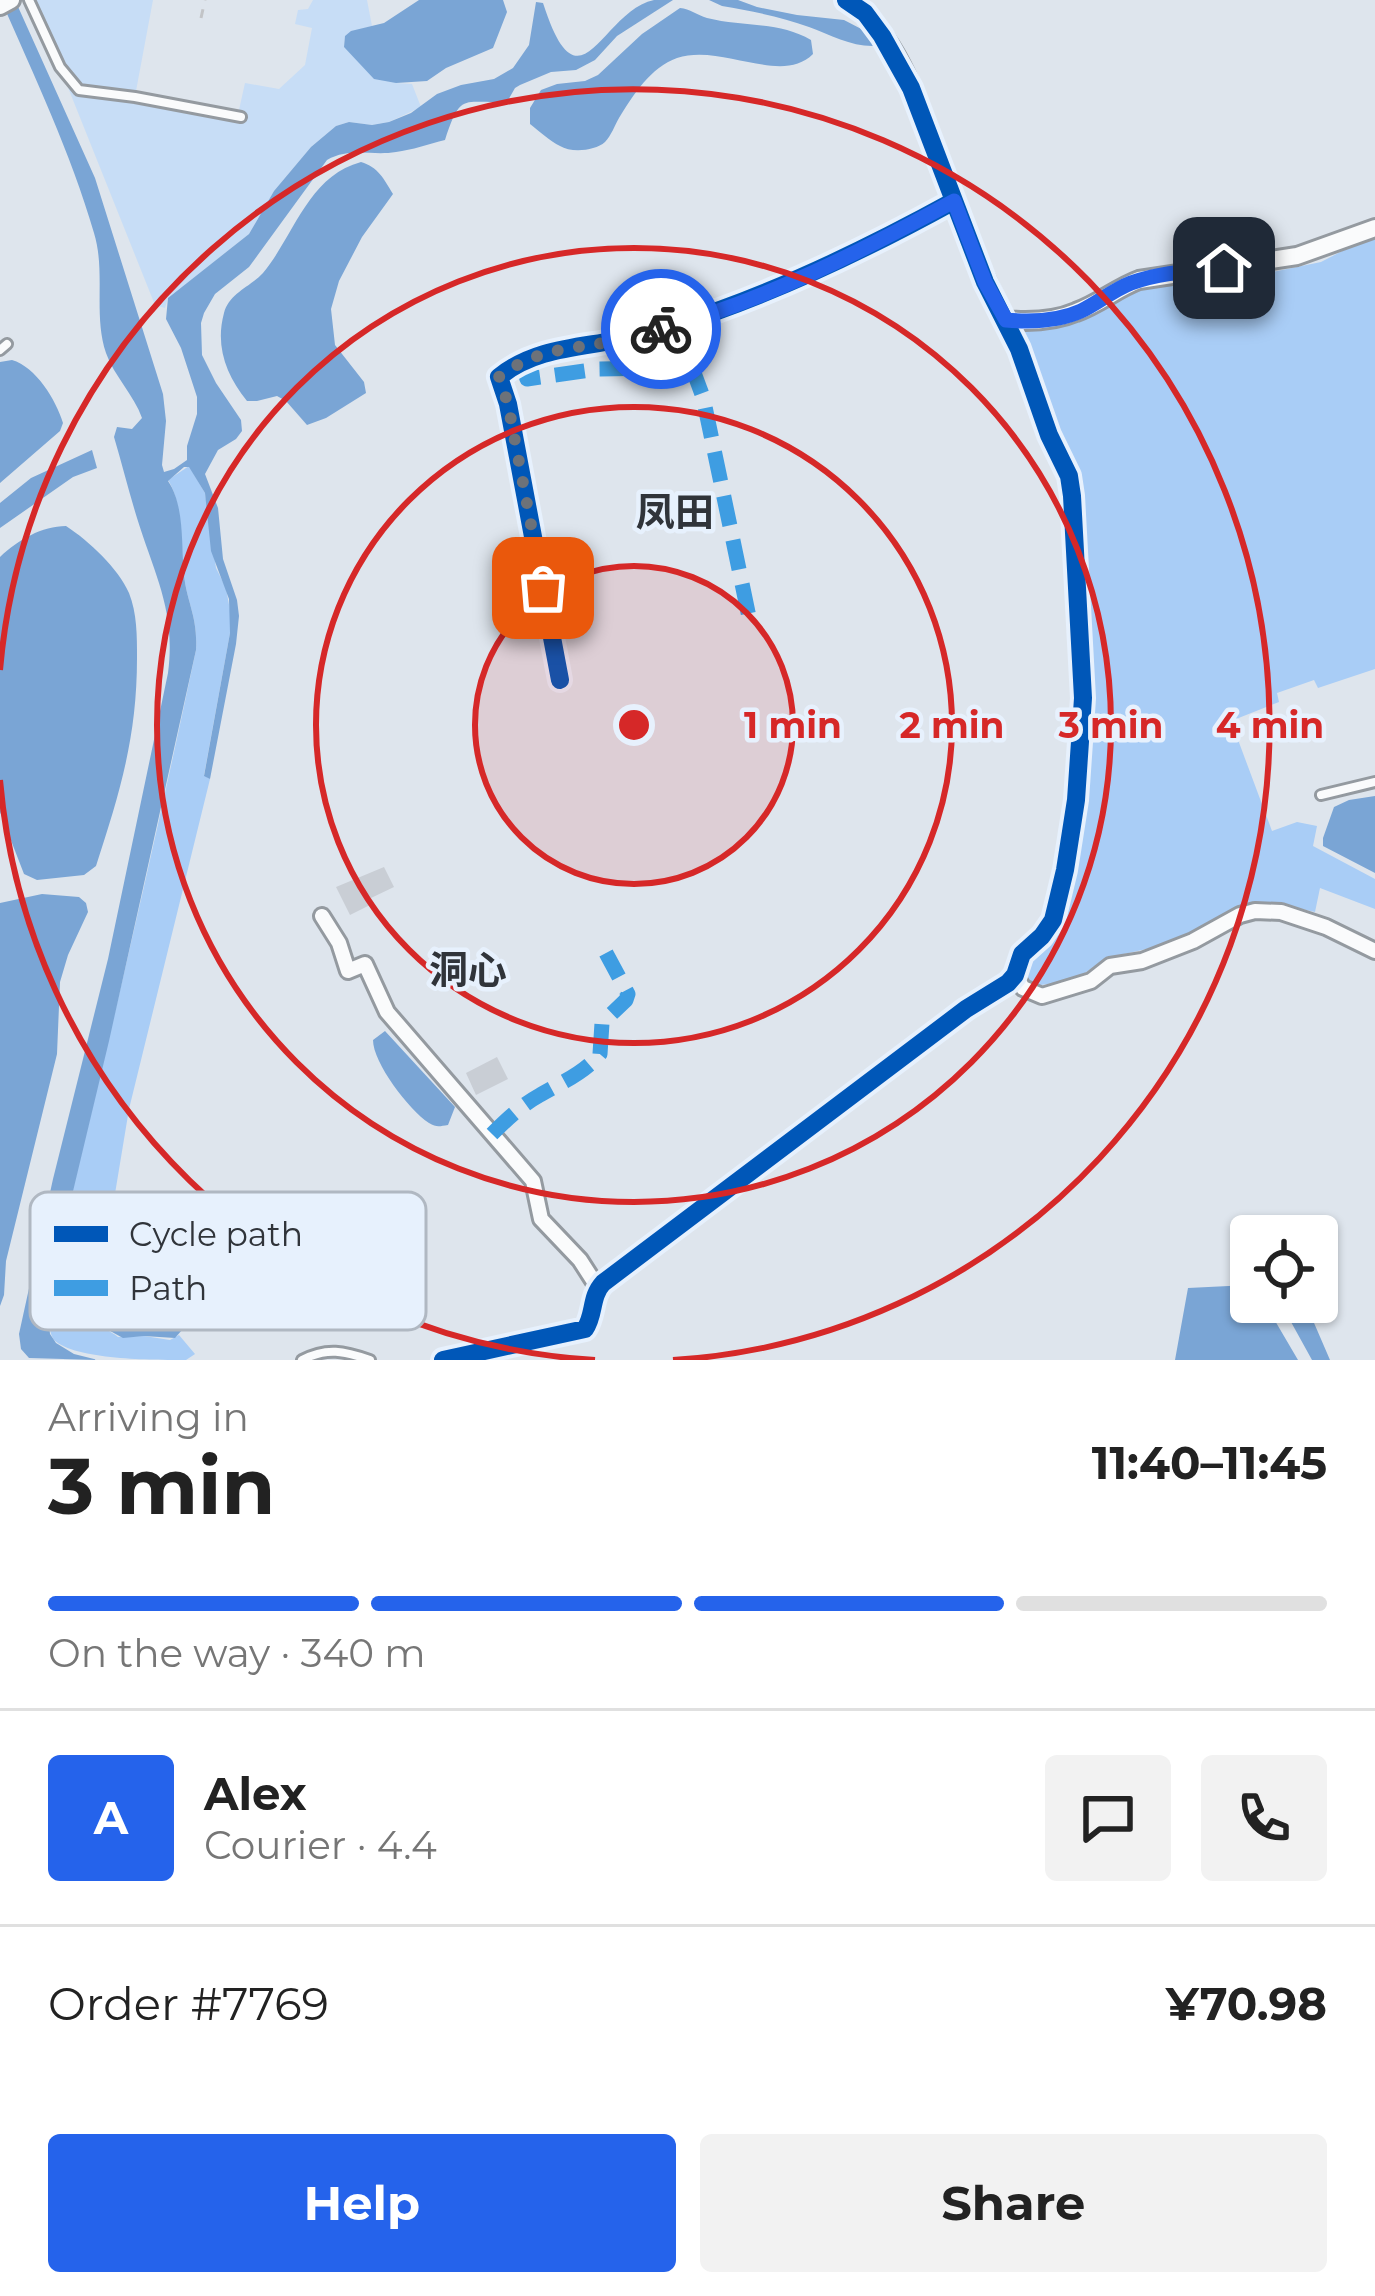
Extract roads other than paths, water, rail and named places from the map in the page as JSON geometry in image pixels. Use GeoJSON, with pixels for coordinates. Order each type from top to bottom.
{"type":"FeatureCollection","features":[{"type":"Feature","properties":{"kind":"street"},"geometry":{"type":"LineString","coordinates":[[0,6],[11,0]]}},
{"type":"Feature","properties":{"kind":"street"},"geometry":{"type":"LineString","coordinates":[[442,1360],[585,1329],[598,1288],[967,1009],[1008,983],[1022,954],[1053,920],[1076,800],[1083,698],[1071,486],[1006,320],[985,282],[911,88],[865,13],[847,0]]}},
{"type":"Feature","properties":{"kind":"street"},"geometry":{"type":"LineString","coordinates":[[560,680],[499,377],[556,349],[614,341],[677,324],[774,289],[891,236],[954,201]]}},
{"type":"Feature","properties":{"kind":"street"},"geometry":{"type":"LineString","coordinates":[[1006,320],[1075,313],[1139,280],[1297,256],[1375,228]]}},
{"type":"Feature","properties":{"kind":"street"},"geometry":{"type":"LineString","coordinates":[[1015,975],[1023,988],[1042,996],[1091,981],[1110,966],[1142,961],[1193,941],[1255,911],[1282,912],[1375,951]]}},
{"type":"Feature","properties":{"kind":"street"},"geometry":{"type":"LineString","coordinates":[[322,916],[349,971],[365,964],[387,1012],[533,1181],[541,1220],[580,1260],[598,1288]]}},
{"type":"Feature","properties":{"kind":"lane"},"geometry":{"type":"LineString","coordinates":[[29,0],[60,67],[79,90],[241,118]]}},
{"type":"Feature","properties":{"kind":"lane"},"geometry":{"type":"LineString","coordinates":[[1321,796],[1375,782]]}},
{"type":"Feature","properties":{"kind":"lane"},"geometry":{"type":"LineString","coordinates":[[302,1360],[332,1350],[370,1360]]}},
{"type":"Feature","properties":{"kind":"district","name":"凤田"},"geometry":{"type":"Point","coordinates":[675,512]}},
{"type":"Feature","properties":{"kind":"district","name":"洞心"},"geometry":{"type":"Point","coordinates":[468,970]}}]}
